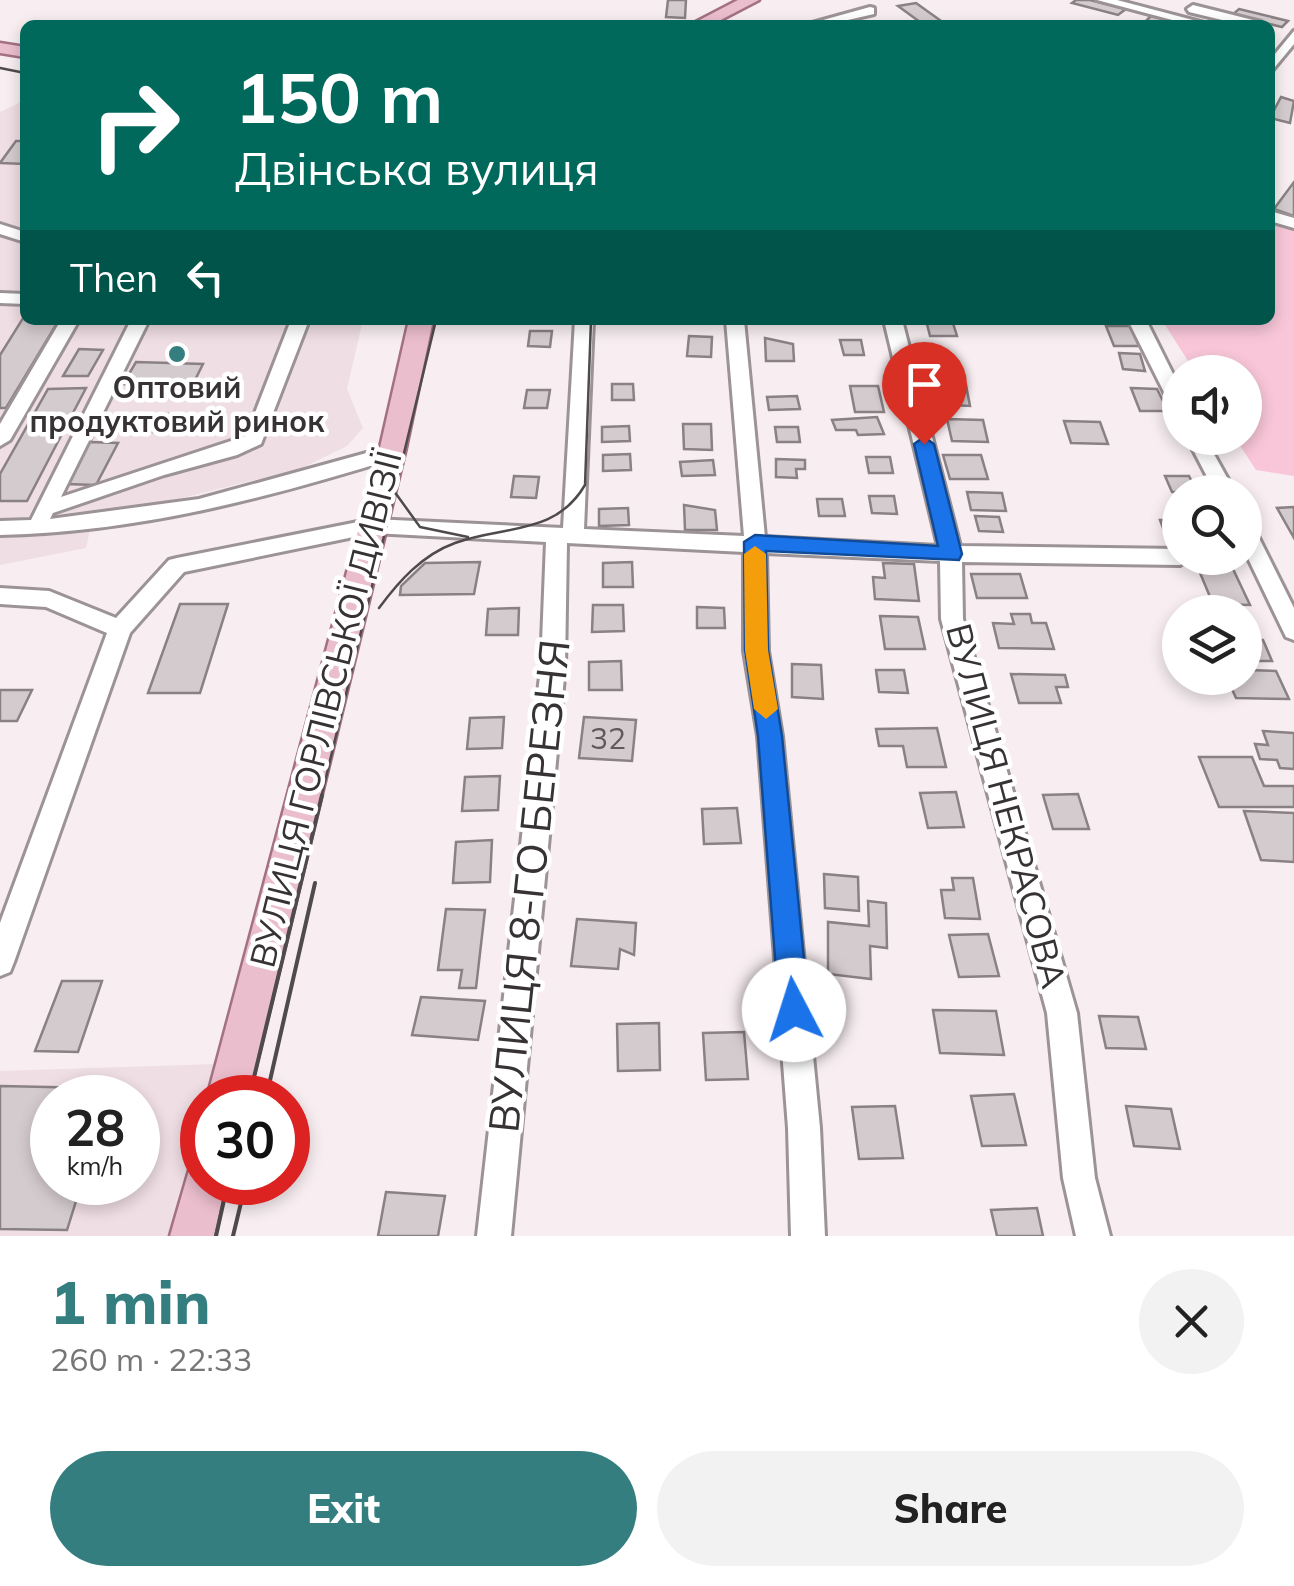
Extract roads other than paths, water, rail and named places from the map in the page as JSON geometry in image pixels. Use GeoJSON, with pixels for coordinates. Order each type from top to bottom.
{"type":"FeatureCollection","features":[{"type":"Feature","properties":{"kind":"main road"},"geometry":{"type":"LineString","coordinates":[[712,20],[756,5]]}},
{"type":"Feature","properties":{"kind":"main road","name":"ВУЛИЦЯ ГОРЛІВСЬКОЇ ДИВІЗІЇ"},"geometry":{"type":"LineString","coordinates":[[233,1075],[392,452],[420,325]]}},
{"type":"Feature","properties":{"kind":"main road"},"geometry":{"type":"LineString","coordinates":[[192,1236],[200,1205]]}},
{"type":"Feature","properties":{"kind":"street"},"geometry":{"type":"LineString","coordinates":[[842,20],[874,15],[855,0]]}},
{"type":"Feature","properties":{"kind":"street"},"geometry":{"type":"LineString","coordinates":[[1103,0],[1185,20]]}},
{"type":"Feature","properties":{"kind":"street"},"geometry":{"type":"LineString","coordinates":[[1154,0],[1236,20]]}},
{"type":"Feature","properties":{"kind":"street"},"geometry":{"type":"LineString","coordinates":[[1275,60],[1289,36]]}},
{"type":"Feature","properties":{"kind":"street"},"geometry":{"type":"LineString","coordinates":[[1,438],[67,325]]}},
{"type":"Feature","properties":{"kind":"street"},"geometry":{"type":"LineString","coordinates":[[35,528],[137,325]]}},
{"type":"Feature","properties":{"kind":"street"},"geometry":{"type":"LineString","coordinates":[[45,508],[110,490],[158,470],[224,454],[254,440],[298,325]]}},
{"type":"Feature","properties":{"kind":"street","name":"ВУЛИЦЯ 8-ГО БЕРЕЗНЯ"},"geometry":{"type":"LineString","coordinates":[[494,1236],[554,667],[584,325]]}},
{"type":"Feature","properties":{"kind":"street"},"geometry":{"type":"LineString","coordinates":[[736,325],[755,542],[756,650],[772,756],[804,1128],[808,1236]]}},
{"type":"Feature","properties":{"kind":"street","name":"ВУЛИЦЯ НЕКРАСОВА"},"geometry":{"type":"LineString","coordinates":[[894,325],[951,554],[952,619],[1062,1013],[1079,1178],[1092,1236]]}},
{"type":"Feature","properties":{"kind":"street"},"geometry":{"type":"LineString","coordinates":[[1139,325],[1162,371]]}},
{"type":"Feature","properties":{"kind":"street"},"geometry":{"type":"LineString","coordinates":[[0,528],[102,523],[262,493],[392,452]]}},
{"type":"Feature","properties":{"kind":"street"},"geometry":{"type":"LineString","coordinates":[[0,962],[120,629],[177,566],[373,526],[951,554],[1162,556]]}},
{"type":"Feature","properties":{"kind":"street"},"geometry":{"type":"LineString","coordinates":[[1262,574],[1294,631]]}},
{"type":"Feature","properties":{"kind":"street"},"geometry":{"type":"LineString","coordinates":[[0,596],[49,599],[120,629]]}},
{"type":"Feature","properties":{"kind":"tram line"},"geometry":{"type":"LineString","coordinates":[[0,68],[20,72]]}},
{"type":"Feature","properties":{"kind":"tram line"},"geometry":{"type":"LineString","coordinates":[[395,492],[435,325]]}},
{"type":"Feature","properties":{"kind":"tram line"},"geometry":{"type":"LineString","coordinates":[[379,608],[403,579],[432,554],[473,537],[544,521],[573,501],[585,485],[591,325]]}},
{"type":"Feature","properties":{"kind":"tram line"},"geometry":{"type":"LineString","coordinates":[[321,798],[395,492]]}},
{"type":"Feature","properties":{"kind":"tram line"},"geometry":{"type":"LineString","coordinates":[[395,492],[420,527],[468,537]]}},
{"type":"Feature","properties":{"kind":"tram line"},"geometry":{"type":"LineString","coordinates":[[255,1075],[322,795]]}},
{"type":"Feature","properties":{"kind":"tram line"},"geometry":{"type":"LineString","coordinates":[[271,1075],[315,883]]}},
{"type":"Feature","properties":{"kind":"tram line"},"geometry":{"type":"LineString","coordinates":[[216,1236],[223,1205]]}},
{"type":"Feature","properties":{"kind":"tram line"},"geometry":{"type":"LineString","coordinates":[[233,1236],[240,1205]]}},
{"type":"Feature","properties":{"kind":"place","name":"Оптовий продуктовий ринок"},"geometry":{"type":"Point","coordinates":[177,354]}}]}
